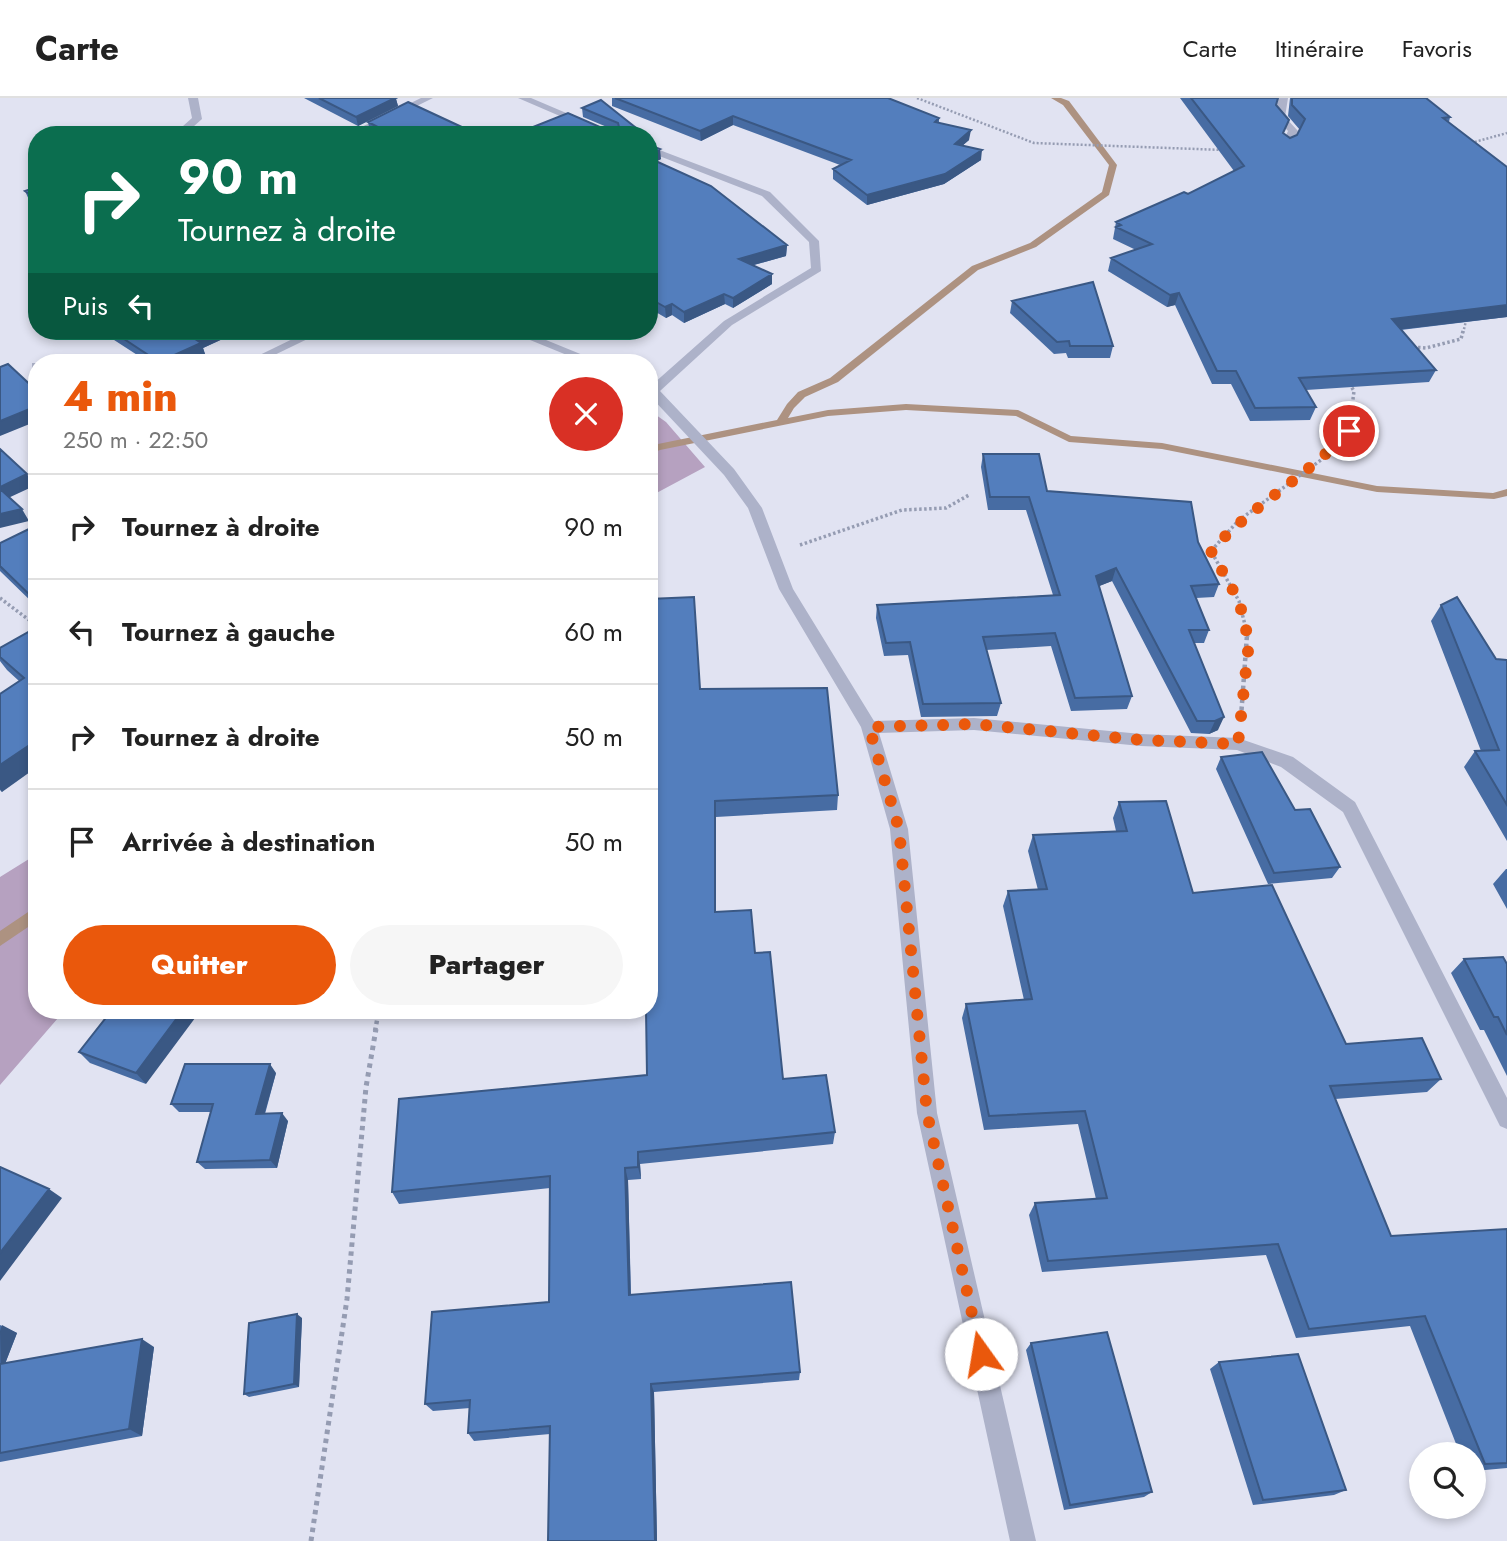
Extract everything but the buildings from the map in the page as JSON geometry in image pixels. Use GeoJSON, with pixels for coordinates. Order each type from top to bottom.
{"type":"FeatureCollection","features":[{"type":"Feature","properties":{"kind":"street"},"geometry":{"type":"LineString","coordinates":[[189,126],[197,119],[193,98]]}},
{"type":"Feature","properties":{"kind":"street"},"geometry":{"type":"LineString","coordinates":[[369,126],[428,98]]}},
{"type":"Feature","properties":{"kind":"street"},"geometry":{"type":"LineString","coordinates":[[523,98],[591,126]]}},
{"type":"Feature","properties":{"kind":"street"},"geometry":{"type":"LineString","coordinates":[[1283,98],[1280,117],[1293,131],[1287,144]]}},
{"type":"Feature","properties":{"kind":"street"},"geometry":{"type":"LineString","coordinates":[[658,152],[766,194],[814,241],[817,268],[727,323],[658,383]]}},
{"type":"Feature","properties":{"kind":"street"},"geometry":{"type":"LineString","coordinates":[[268,354],[299,340]]}},
{"type":"Feature","properties":{"kind":"street"},"geometry":{"type":"LineString","coordinates":[[537,340],[573,354]]}},
{"type":"Feature","properties":{"kind":"street"},"geometry":{"type":"LineString","coordinates":[[658,395],[729,472],[755,508],[786,589],[869,727],[899,829],[927,1113],[1023,1541]]}},
{"type":"Feature","properties":{"kind":"street"},"geometry":{"type":"LineString","coordinates":[[869,727],[974,724],[1141,740],[1238,744],[1287,762],[1349,807],[1507,1119]]}},
{"type":"Feature","properties":{"kind":"path"},"geometry":{"type":"LineString","coordinates":[[917,98],[1034,143],[1226,150]]}},
{"type":"Feature","properties":{"kind":"path"},"geometry":{"type":"LineString","coordinates":[[1469,143],[1507,132]]}},
{"type":"Feature","properties":{"kind":"path"},"geometry":{"type":"LineString","coordinates":[[1401,345],[1426,348],[1461,339],[1470,307]]}},
{"type":"Feature","properties":{"kind":"path"},"geometry":{"type":"LineString","coordinates":[[1238,744],[1249,642],[1239,601],[1211,551],[1238,521],[1325,457],[1349,431],[1354,391],[1346,379]]}},
{"type":"Feature","properties":{"kind":"path"},"geometry":{"type":"LineString","coordinates":[[773,556],[843,528],[902,510],[946,508],[969,495]]}},
{"type":"Feature","properties":{"kind":"path"},"geometry":{"type":"LineString","coordinates":[[0,598],[28,619]]}},
{"type":"Feature","properties":{"kind":"path"},"geometry":{"type":"LineString","coordinates":[[311,1541],[347,1299],[366,1087],[377,1019]]}},
{"type":"Feature","properties":{"kind":"shaded area"},"geometry":{"type":"Polygon","coordinates":[[[658,416],[666,422],[705,467],[658,492],[658,416]]]}},
{"type":"Feature","properties":{"kind":"shaded area"},"geometry":{"type":"Polygon","coordinates":[[[28,860],[28,1019],[57,1019],[0,1085],[0,877],[28,860]]]}},
{"type":"Feature","properties":{"kind":"waterway"},"geometry":{"type":"LineString","coordinates":[[781,422],[790,406],[802,395],[834,380],[975,268],[1033,245],[1106,193],[1113,165],[1066,103],[1055,98]]}},
{"type":"Feature","properties":{"kind":"waterway"},"geometry":{"type":"LineString","coordinates":[[658,447],[828,413],[906,407],[1018,413],[1069,439],[1162,446],[1377,489],[1494,496],[1507,492]]}},
{"type":"Feature","properties":{"kind":"waterway"},"geometry":{"type":"LineString","coordinates":[[0,940],[28,919]]}},
{"type":"Feature","properties":{"kind":"route"},"geometry":{"type":"LineString","coordinates":[[981,1354],[927,1113],[899,829],[869,727],[974,724],[1060,730],[1141,740],[1238,744],[1249,642],[1239,601],[1211,551],[1238,521],[1325,457],[1349,431]]}}]}
